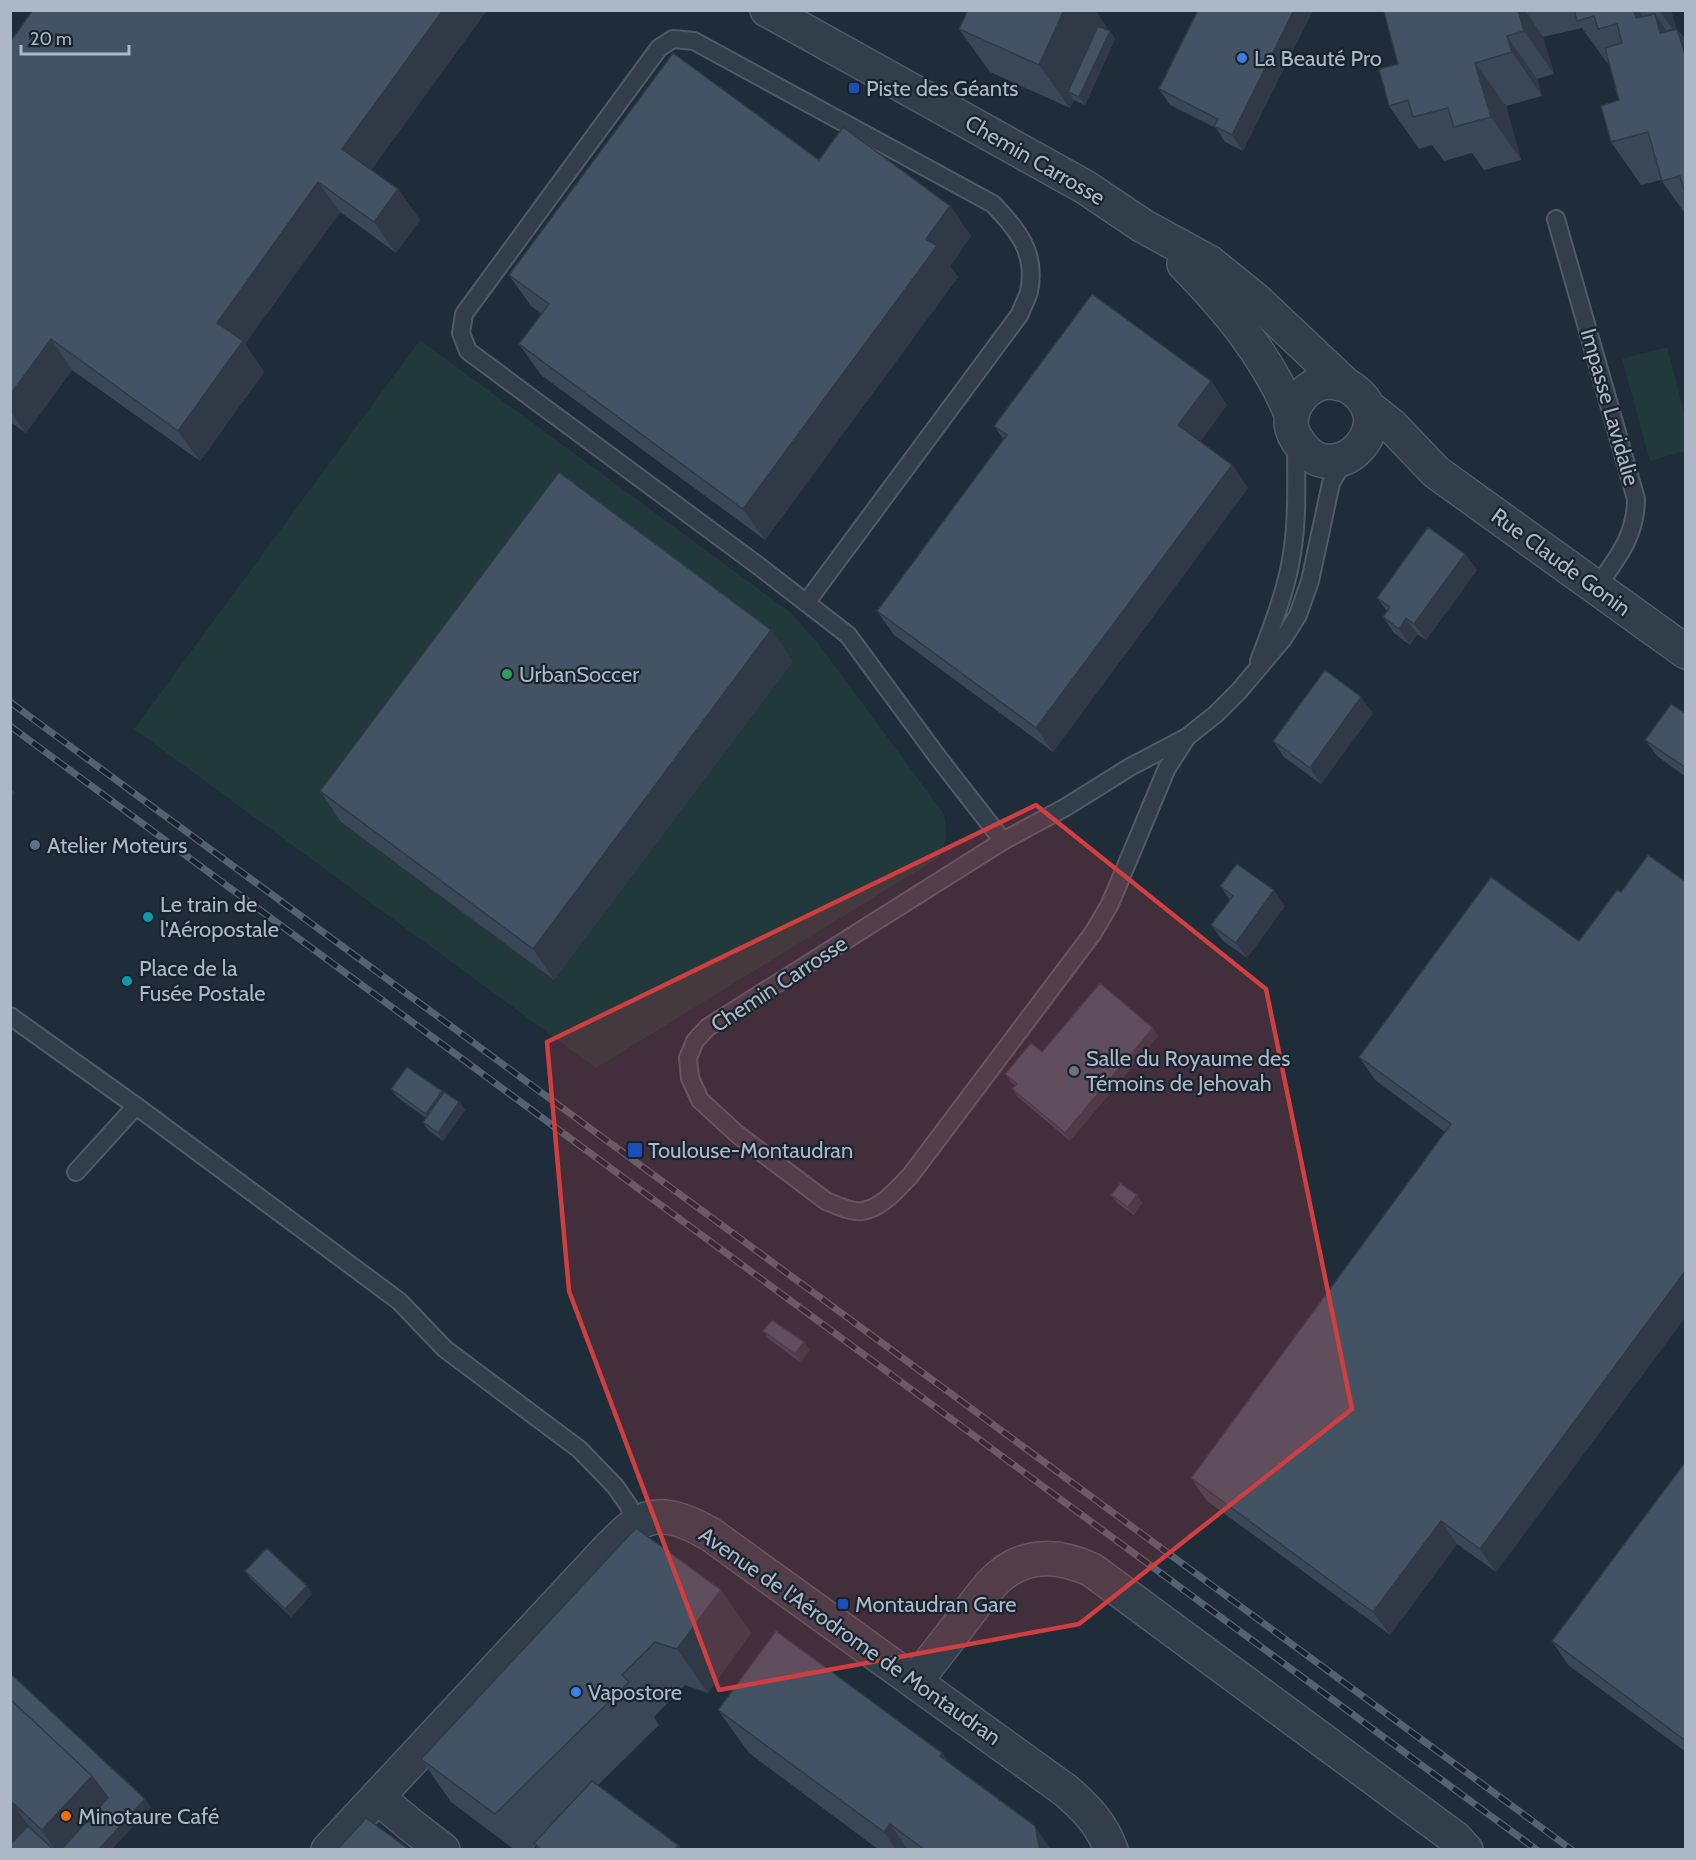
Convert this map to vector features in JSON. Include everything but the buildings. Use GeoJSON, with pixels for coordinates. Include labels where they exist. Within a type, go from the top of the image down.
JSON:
{"type":"FeatureCollection","features":[{"type":"Feature","properties":{"kind":"street","name":"Chemin Carrosse"},"geometry":{"type":"LineString","coordinates":[[767,10],[1085,187],[1143,226],[1209,262],[1256,300],[1357,396],[1370,418],[1369,430],[1365,440],[1352,454],[1331,461],[1317,459],[1305,451],[1294,428],[1281,388],[1253,343],[1193,273],[1143,226]]}},
{"type":"Feature","properties":{"kind":"street"},"geometry":{"type":"LineString","coordinates":[[1294,428],[1297,402],[1305,392],[1318,385],[1332,382],[1357,396]]}},
{"type":"Feature","properties":{"kind":"street","name":"Rue Claude Gonin"},"geometry":{"type":"LineString","coordinates":[[1357,396],[1390,425],[1436,472],[1686,652]]}},
{"type":"Feature","properties":{"kind":"street","name":"Rue Claude Gonin"},"geometry":{"type":"LineString","coordinates":[[1352,454],[1383,453],[1408,460],[1436,472]]}},
{"type":"Feature","properties":{"kind":"street","name":"Avenue de l'Aérodrome de Montaudran"},"geometry":{"type":"LineString","coordinates":[[328,1850],[610,1547],[634,1525],[651,1517],[671,1517],[690,1523],[717,1540],[1065,1790],[1098,1822],[1111,1850]]}},
{"type":"Feature","properties":{"kind":"street"},"geometry":{"type":"LineString","coordinates":[[915,1682],[984,1593],[1002,1574],[1019,1564],[1038,1559],[1055,1558],[1074,1561],[1092,1570],[1111,1584],[1455,1838],[1466,1850]]}},
{"type":"Feature","properties":{"kind":"street"},"geometry":{"type":"LineString","coordinates":[[378,1797],[443,1850]]}},
{"type":"Feature","properties":{"kind":"lane"},"geometry":{"type":"LineString","coordinates":[[806,603],[1020,314],[1029,292],[1030,268],[1026,246],[1014,225],[993,204],[694,41],[674,39],[659,48],[464,314],[461,333],[468,351],[848,635],[1003,841]]}},
{"type":"Feature","properties":{"kind":"lane","name":"Impasse Lavidalie"},"geometry":{"type":"LineString","coordinates":[[1556,219],[1636,499],[1636,515],[1631,532],[1621,552],[1597,587]]}},
{"type":"Feature","properties":{"kind":"lane","name":"Chemin Carrosse"},"geometry":{"type":"LineString","coordinates":[[1256,670],[1279,608],[1293,549],[1296,520],[1294,428]]}},
{"type":"Feature","properties":{"kind":"lane","name":"Chemin Carrosse"},"geometry":{"type":"LineString","coordinates":[[1187,737],[1167,768],[1110,904],[1093,933],[910,1176],[885,1202],[862,1211],[842,1208],[826,1201],[737,1134],[700,1100],[690,1078],[688,1058],[695,1041],[708,1027],[1003,841],[1187,737],[1216,714],[1239,691],[1283,639],[1298,615],[1310,581],[1331,483],[1352,454]]}},
{"type":"Feature","properties":{"kind":"lane"},"geometry":{"type":"LineString","coordinates":[[10,1016],[136,1106],[399,1301],[445,1349],[579,1449],[615,1486],[629,1506],[634,1525]]}},
{"type":"Feature","properties":{"kind":"lane"},"geometry":{"type":"LineString","coordinates":[[76,1172],[136,1106]]}},
{"type":"Feature","properties":{"kind":"highlighted area"},"geometry":{"type":"Polygon","coordinates":[[[1036,805],[1266,989],[1352,1409],[1079,1624],[719,1690],[569,1291],[547,1042],[1036,805]]]}},
{"type":"Feature","properties":{"kind":"green space","name":"UrbanSoccer"},"geometry":{"type":"Polygon","coordinates":[[[420,340],[790,612],[818,643],[944,814],[946,837],[938,858],[596,1068],[134,729],[420,340]]]}},
{"type":"Feature","properties":{"kind":"green space"},"geometry":{"type":"Polygon","coordinates":[[[1667,347],[1685,416],[1685,451],[1650,461],[1622,359],[1667,347]]]}},
{"type":"Feature","properties":{"kind":"railway"},"geometry":{"type":"LineString","coordinates":[[10,702],[1572,1850]]}},
{"type":"Feature","properties":{"kind":"railway"},"geometry":{"type":"LineString","coordinates":[[10,726],[1537,1850]]}},
{"type":"Feature","properties":{"kind":"place","name":"La Beauté Pro"},"geometry":{"type":"Point","coordinates":[1242,58]}},
{"type":"Feature","properties":{"kind":"place","name":"Piste des Géants"},"geometry":{"type":"Point","coordinates":[854,88]}},
{"type":"Feature","properties":{"kind":"place","name":"UrbanSoccer"},"geometry":{"type":"Point","coordinates":[507,674]}},
{"type":"Feature","properties":{"kind":"place","name":"Atelier Moteurs"},"geometry":{"type":"Point","coordinates":[35,845]}},
{"type":"Feature","properties":{"kind":"place","name":"Le train de l'Aéropostale"},"geometry":{"type":"Point","coordinates":[148,917]}},
{"type":"Feature","properties":{"kind":"place","name":"Place de la Fusée Postale"},"geometry":{"type":"Point","coordinates":[127,981]}},
{"type":"Feature","properties":{"kind":"place","name":"Salle du Royaume des Témoins de Jehovah"},"geometry":{"type":"Point","coordinates":[1074,1071]}},
{"type":"Feature","properties":{"kind":"place","name":"Toulouse-Montaudran"},"geometry":{"type":"Point","coordinates":[635,1150]}},
{"type":"Feature","properties":{"kind":"place","name":"Montaudran Gare"},"geometry":{"type":"Point","coordinates":[843,1604]}},
{"type":"Feature","properties":{"kind":"place","name":"Vapostore"},"geometry":{"type":"Point","coordinates":[576,1692]}},
{"type":"Feature","properties":{"kind":"place","name":"Minotaure Café"},"geometry":{"type":"Point","coordinates":[66,1816]}}]}
